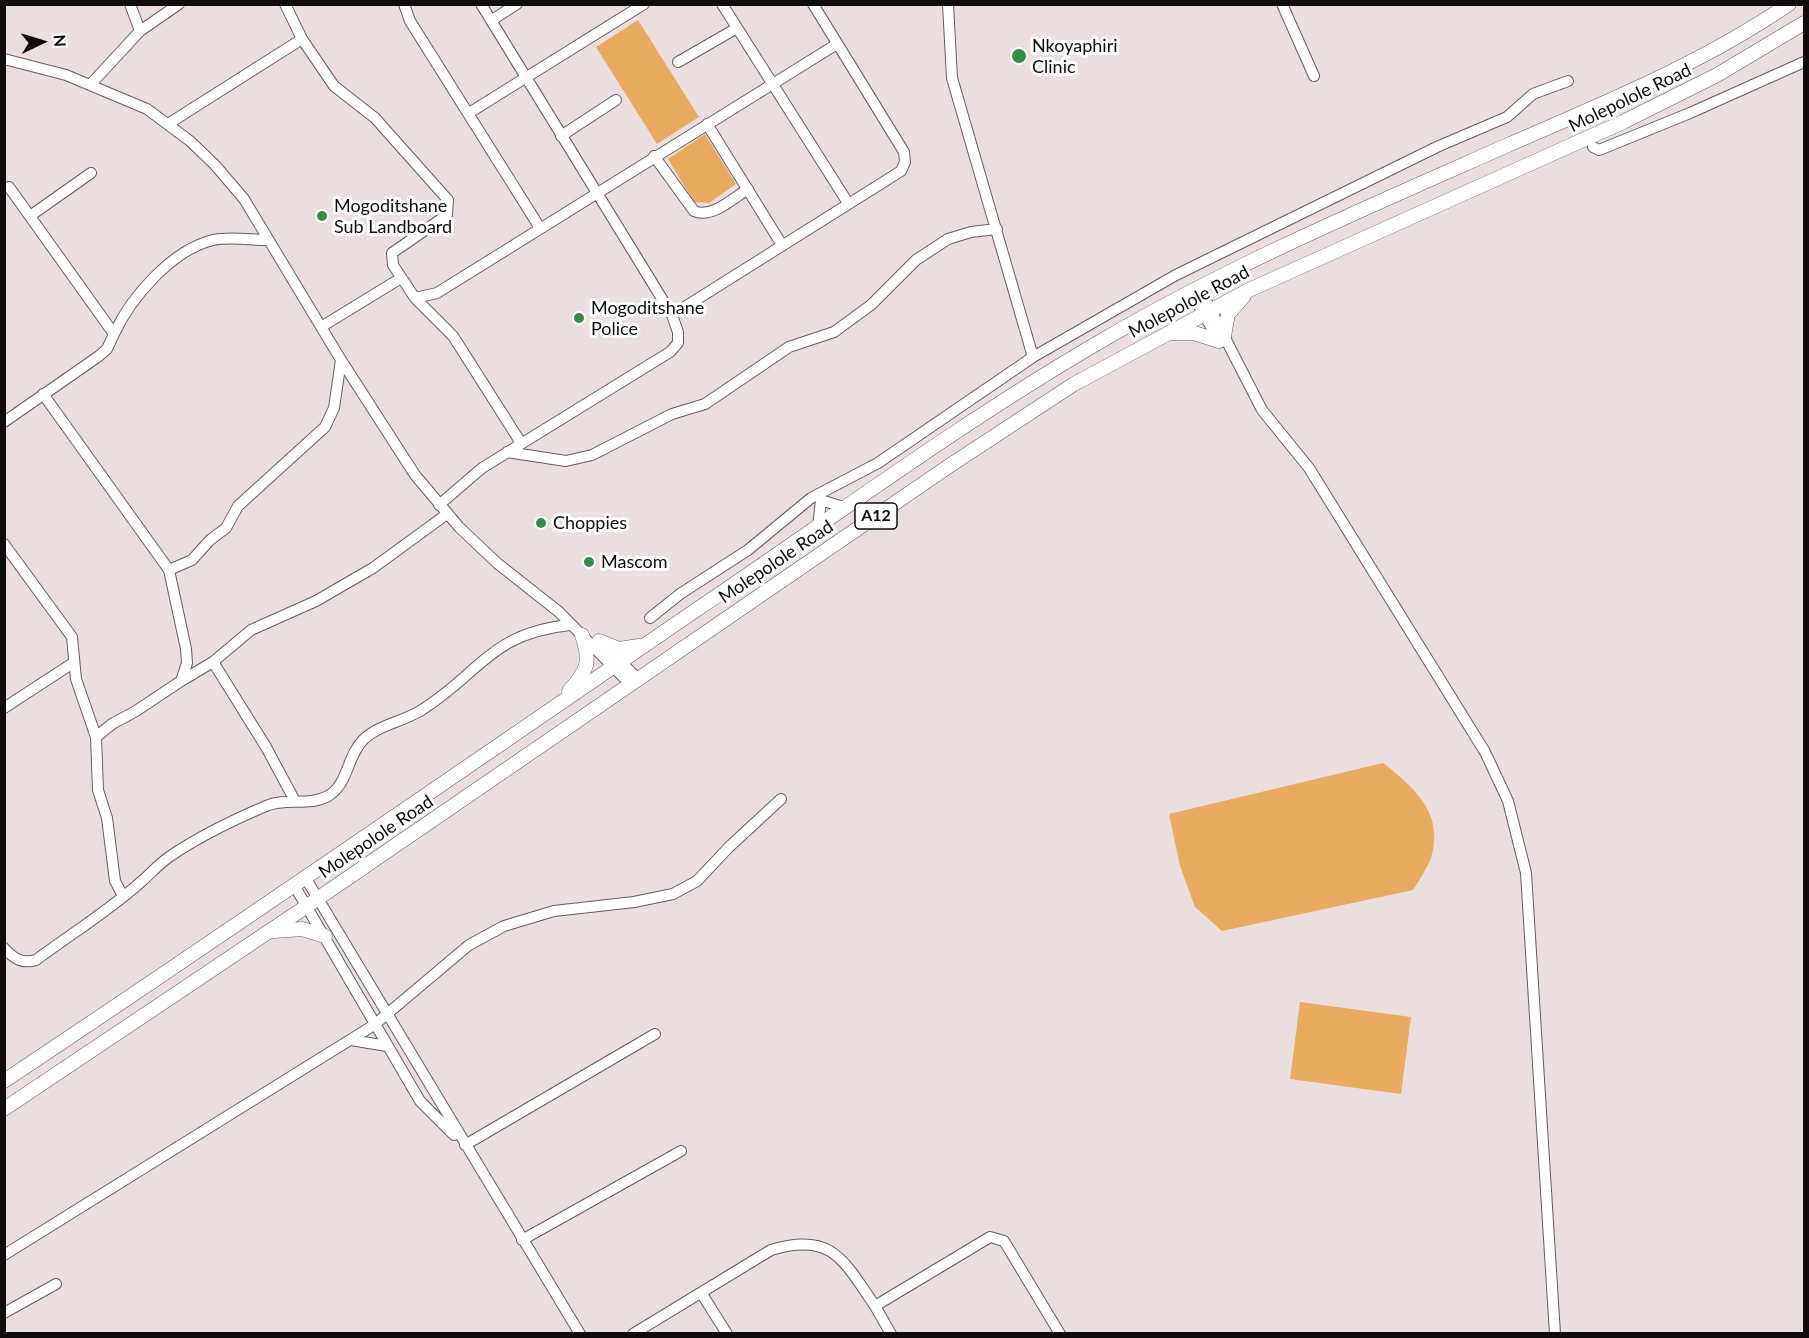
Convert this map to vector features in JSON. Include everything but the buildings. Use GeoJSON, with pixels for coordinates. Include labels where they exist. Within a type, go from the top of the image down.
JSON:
{"type":"FeatureCollection","features":[{"type":"Feature","properties":{"kind":"main road","name":"Molepolole Road"},"geometry":{"type":"LineString","coordinates":[[4,1081],[238,925],[557,703],[618,664],[1004,399],[1195,289],[1335,222],[1624,95],[1709,54],[1789,4]]}},
{"type":"Feature","properties":{"kind":"main road","name":"Molepolole Road"},"geometry":{"type":"LineString","coordinates":[[4,1109],[313,903],[1035,410],[1206,311],[1623,122],[1717,75],[1804,23]]}},
{"type":"Feature","properties":{"kind":"main road"},"geometry":{"type":"LineString","coordinates":[[1165,333],[1194,333],[1222,339],[1228,314],[1249,290]]}},
{"type":"Feature","properties":{"kind":"main road"},"geometry":{"type":"LineString","coordinates":[[557,703],[582,675],[588,663],[582,635]]}},
{"type":"Feature","properties":{"kind":"main road"},"geometry":{"type":"LineString","coordinates":[[599,640],[613,648],[625,649],[647,644]]}},
{"type":"Feature","properties":{"kind":"main road"},"geometry":{"type":"LineString","coordinates":[[269,932],[302,929],[325,936]]}},
{"type":"Feature","properties":{"kind":"street"},"geometry":{"type":"LineString","coordinates":[[129,4],[140,31]]}},
{"type":"Feature","properties":{"kind":"street"},"geometry":{"type":"LineString","coordinates":[[90,85],[140,31],[179,4]]}},
{"type":"Feature","properties":{"kind":"street"},"geometry":{"type":"LineString","coordinates":[[285,4],[302,39],[334,86],[375,118],[448,200],[447,215],[392,253],[393,264],[416,298],[453,336],[521,443]]}},
{"type":"Feature","properties":{"kind":"street"},"geometry":{"type":"LineString","coordinates":[[404,4],[410,21],[540,228]]}},
{"type":"Feature","properties":{"kind":"street"},"geometry":{"type":"LineString","coordinates":[[96,737],[112,724],[213,662],[251,630],[316,601],[374,568],[443,509],[482,468],[670,352],[678,343],[678,332],[672,315],[482,4]]}},
{"type":"Feature","properties":{"kind":"street"},"geometry":{"type":"LineString","coordinates":[[492,20],[517,4]]}},
{"type":"Feature","properties":{"kind":"street"},"geometry":{"type":"LineString","coordinates":[[469,113],[644,4]]}},
{"type":"Feature","properties":{"kind":"street"},"geometry":{"type":"LineString","coordinates":[[722,4],[848,203]]}},
{"type":"Feature","properties":{"kind":"street"},"geometry":{"type":"LineString","coordinates":[[672,315],[901,171],[906,162],[904,152],[813,4]]}},
{"type":"Feature","properties":{"kind":"street"},"geometry":{"type":"LineString","coordinates":[[948,4],[952,78],[1033,357]]}},
{"type":"Feature","properties":{"kind":"street"},"geometry":{"type":"LineString","coordinates":[[1282,4],[1314,76]]}},
{"type":"Feature","properties":{"kind":"street"},"geometry":{"type":"LineString","coordinates":[[678,63],[737,28]]}},
{"type":"Feature","properties":{"kind":"street"},"geometry":{"type":"LineString","coordinates":[[168,124],[302,39]]}},
{"type":"Feature","properties":{"kind":"street"},"geometry":{"type":"LineString","coordinates":[[416,298],[437,292],[837,44]]}},
{"type":"Feature","properties":{"kind":"street"},"geometry":{"type":"LineString","coordinates":[[4,59],[66,75],[147,109],[168,124],[214,165],[244,199],[404,459],[443,509],[497,563],[559,612],[570,625],[618,664]]}},
{"type":"Feature","properties":{"kind":"street"},"geometry":{"type":"LineString","coordinates":[[1593,147],[1599,150],[1690,113],[1804,62]]}},
{"type":"Feature","properties":{"kind":"street"},"geometry":{"type":"LineString","coordinates":[[650,618],[680,594],[748,550],[820,497],[878,463],[1033,357],[1176,275],[1439,146],[1507,117],[1533,94],[1568,81]]}},
{"type":"Feature","properties":{"kind":"street"},"geometry":{"type":"LineString","coordinates":[[561,136],[616,100]]}},
{"type":"Feature","properties":{"kind":"street"},"geometry":{"type":"LineString","coordinates":[[707,124],[782,245]]}},
{"type":"Feature","properties":{"kind":"street"},"geometry":{"type":"LineString","coordinates":[[654,156],[694,211],[699,213],[711,212],[748,189]]}},
{"type":"Feature","properties":{"kind":"street"},"geometry":{"type":"LineString","coordinates":[[30,216],[91,173]]}},
{"type":"Feature","properties":{"kind":"street"},"geometry":{"type":"LineString","coordinates":[[9,187],[114,334]]}},
{"type":"Feature","properties":{"kind":"street"},"geometry":{"type":"LineString","coordinates":[[507,452],[566,461],[592,455],[672,414],[705,404],[789,348],[834,332],[871,305],[916,260],[948,239],[971,232],[997,229]]}},
{"type":"Feature","properties":{"kind":"street"},"geometry":{"type":"LineString","coordinates":[[4,422],[107,349],[122,317],[149,282],[183,255],[212,240],[268,240]]}},
{"type":"Feature","properties":{"kind":"street"},"geometry":{"type":"LineString","coordinates":[[321,327],[401,278]]}},
{"type":"Feature","properties":{"kind":"street"},"geometry":{"type":"LineString","coordinates":[[1195,289],[1262,410],[1310,468],[1346,524],[1485,752],[1508,801],[1526,873],[1555,1334]]}},
{"type":"Feature","properties":{"kind":"street"},"geometry":{"type":"LineString","coordinates":[[169,570],[192,560],[210,540],[226,528],[238,506],[325,427],[334,408],[341,360]]}},
{"type":"Feature","properties":{"kind":"street"},"geometry":{"type":"LineString","coordinates":[[43,394],[169,570],[186,649],[187,663],[181,681]]}},
{"type":"Feature","properties":{"kind":"street"},"geometry":{"type":"LineString","coordinates":[[820,497],[846,508]]}},
{"type":"Feature","properties":{"kind":"street"},"geometry":{"type":"LineString","coordinates":[[818,527],[820,497]]}},
{"type":"Feature","properties":{"kind":"street"},"geometry":{"type":"LineString","coordinates":[[6,551],[72,638],[76,679],[96,737],[98,790],[107,818],[115,881],[123,896]]}},
{"type":"Feature","properties":{"kind":"street"},"geometry":{"type":"LineString","coordinates":[[559,612],[570,617],[599,640],[634,682]]}},
{"type":"Feature","properties":{"kind":"street"},"geometry":{"type":"LineString","coordinates":[[4,948],[18,960],[27,963],[36,960],[123,896],[170,856],[202,838],[267,805],[295,801],[313,802],[329,796],[339,786],[352,756],[365,738],[430,705],[499,648],[535,630],[570,625]]}},
{"type":"Feature","properties":{"kind":"street"},"geometry":{"type":"LineString","coordinates":[[213,662],[271,755],[295,801]]}},
{"type":"Feature","properties":{"kind":"street"},"geometry":{"type":"LineString","coordinates":[[4,708],[74,663]]}},
{"type":"Feature","properties":{"kind":"street"},"geometry":{"type":"LineString","coordinates":[[4,1255],[374,1026],[469,945],[504,926],[554,911],[634,902],[673,894],[697,881],[781,799]]}},
{"type":"Feature","properties":{"kind":"street"},"geometry":{"type":"LineString","coordinates":[[300,881],[313,903],[343,941],[580,1334]]}},
{"type":"Feature","properties":{"kind":"street"},"geometry":{"type":"LineString","coordinates":[[313,903],[332,949],[374,1026],[420,1101],[465,1145]]}},
{"type":"Feature","properties":{"kind":"street"},"geometry":{"type":"LineString","coordinates":[[332,949],[343,941]]}},
{"type":"Feature","properties":{"kind":"street"},"geometry":{"type":"LineString","coordinates":[[465,1145],[655,1034]]}},
{"type":"Feature","properties":{"kind":"street"},"geometry":{"type":"LineString","coordinates":[[351,1040],[387,1046]]}},
{"type":"Feature","properties":{"kind":"street"},"geometry":{"type":"LineString","coordinates":[[522,1240],[681,1151]]}},
{"type":"Feature","properties":{"kind":"street"},"geometry":{"type":"LineString","coordinates":[[875,1306],[990,1237],[1004,1241],[1060,1334]]}},
{"type":"Feature","properties":{"kind":"street"},"geometry":{"type":"LineString","coordinates":[[633,1334],[771,1250],[793,1243],[824,1246],[845,1262],[891,1334]]}},
{"type":"Feature","properties":{"kind":"street"},"geometry":{"type":"LineString","coordinates":[[4,1313],[56,1284]]}},
{"type":"Feature","properties":{"kind":"street"},"geometry":{"type":"LineString","coordinates":[[702,1294],[727,1334]]}},
{"type":"Feature","properties":{"kind":"shaded area"},"geometry":{"type":"Polygon","coordinates":[[[638,20],[699,117],[657,144],[596,47],[638,20]]]}},
{"type":"Feature","properties":{"kind":"shaded area"},"geometry":{"type":"Polygon","coordinates":[[[705,134],[736,184],[709,203],[694,202],[668,159],[705,134]]]}},
{"type":"Feature","properties":{"kind":"shaded area"},"geometry":{"type":"Polygon","coordinates":[[[1383,763],[1416,792],[1430,815],[1434,828],[1431,858],[1413,890],[1222,931],[1195,907],[1180,866],[1169,814],[1383,763]]]}},
{"type":"Feature","properties":{"kind":"shaded area"},"geometry":{"type":"Polygon","coordinates":[[[1300,1002],[1411,1017],[1401,1094],[1290,1079],[1300,1002]]]}},
{"type":"Feature","properties":{"kind":"place","name":"Nkoyaphiri Clinic"},"geometry":{"type":"Point","coordinates":[1019,56]}},
{"type":"Feature","properties":{"kind":"place","name":"Mogoditshane Sub Landboard"},"geometry":{"type":"Point","coordinates":[322,216]}},
{"type":"Feature","properties":{"kind":"place","name":"Mogoditshane Police"},"geometry":{"type":"Point","coordinates":[579,318]}},
{"type":"Feature","properties":{"kind":"place","name":"Choppies"},"geometry":{"type":"Point","coordinates":[541,523]}},
{"type":"Feature","properties":{"kind":"place","name":"Mascom"},"geometry":{"type":"Point","coordinates":[589,562]}}]}
